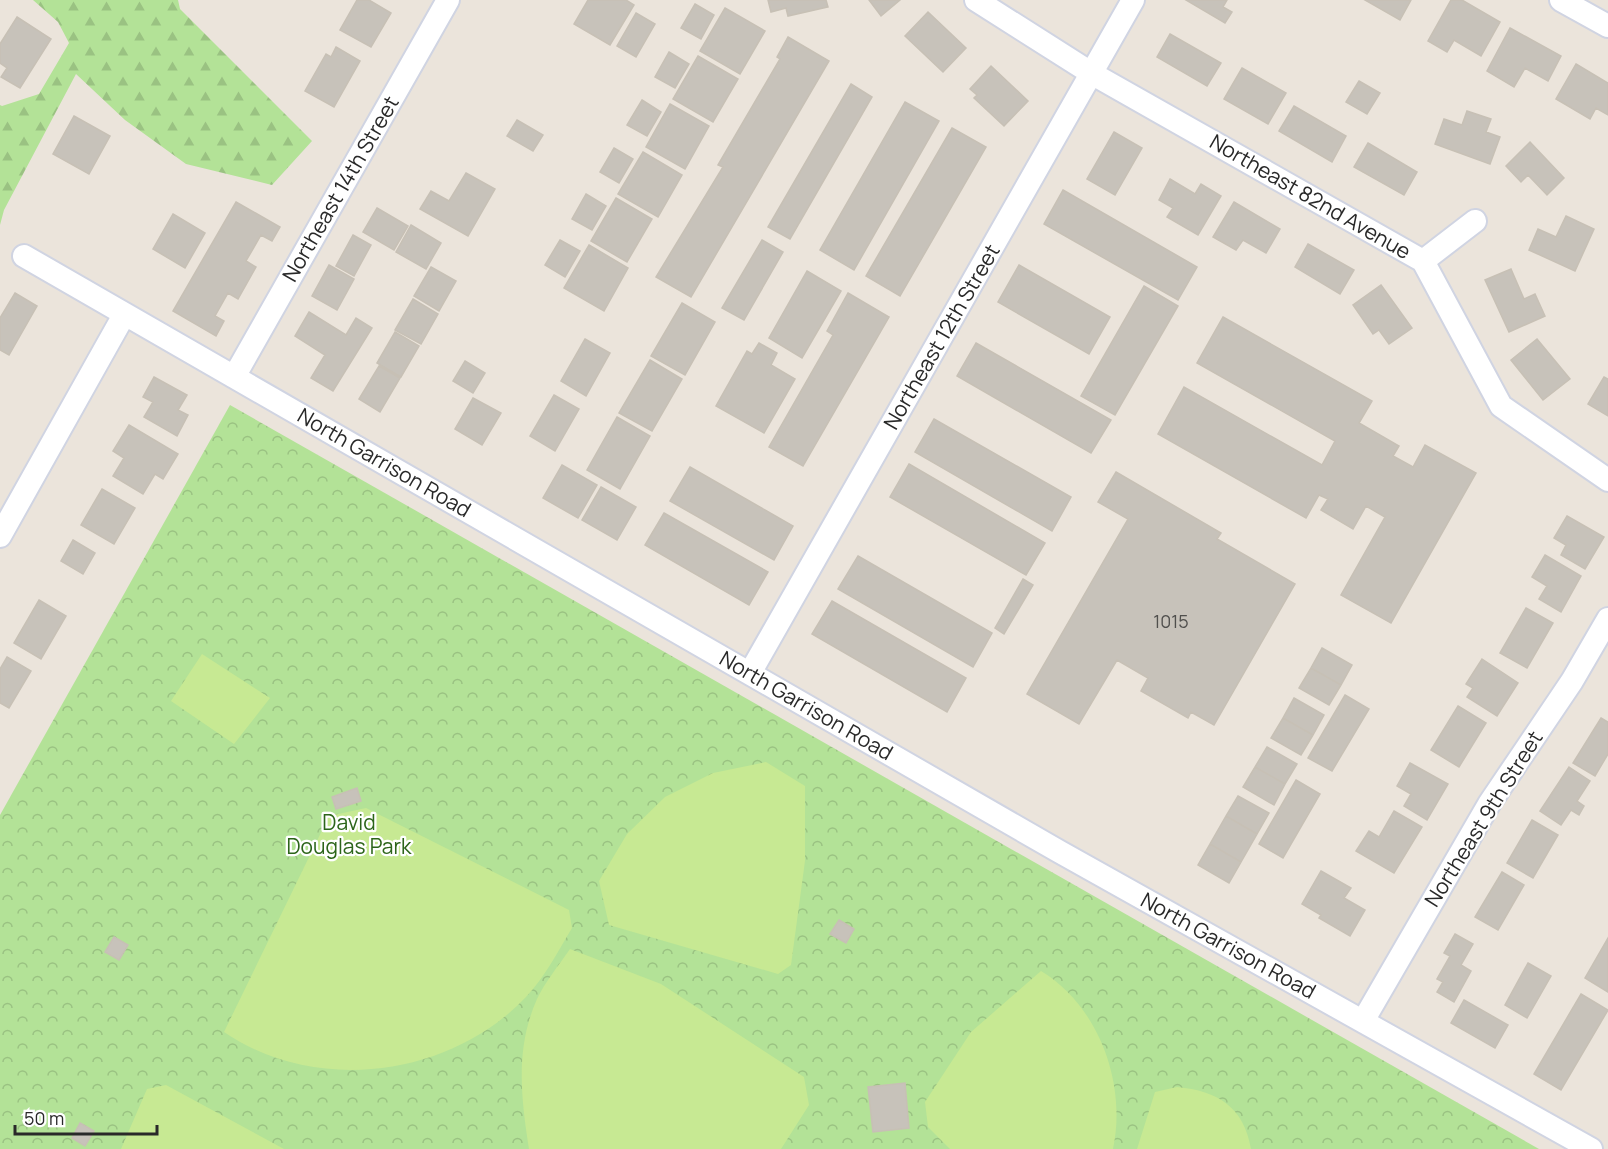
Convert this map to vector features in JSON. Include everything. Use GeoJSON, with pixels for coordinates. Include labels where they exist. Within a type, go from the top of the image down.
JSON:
{"type":"FeatureCollection","features":[{"type":"Feature","properties":{"kind":"street","name":"Northeast 14th Street"},"geometry":{"type":"LineString","coordinates":[[234,377],[448,0]]}},
{"type":"Feature","properties":{"kind":"street","name":"Northeast 82nd Avenue"},"geometry":{"type":"LineString","coordinates":[[976,0],[1091,73],[1423,261],[1502,406],[1608,480]]}},
{"type":"Feature","properties":{"kind":"street","name":"Northeast 12th Street"},"geometry":{"type":"LineString","coordinates":[[750,674],[1133,0]]}},
{"type":"Feature","properties":{"kind":"street"},"geometry":{"type":"LineString","coordinates":[[1561,0],[1608,26]]}},
{"type":"Feature","properties":{"kind":"street"},"geometry":{"type":"LineString","coordinates":[[1423,261],[1475,221]]}},
{"type":"Feature","properties":{"kind":"street","name":"North Garrison Road"},"geometry":{"type":"LineString","coordinates":[[24,256],[750,674],[1591,1149]]}},
{"type":"Feature","properties":{"kind":"street"},"geometry":{"type":"LineString","coordinates":[[0,536],[124,315]]}},
{"type":"Feature","properties":{"kind":"street","name":"Northeast 9th Street"},"geometry":{"type":"LineString","coordinates":[[1363,1021],[1489,804],[1572,681],[1608,619]]}},
{"type":"Feature","properties":{"kind":"green space"},"geometry":{"type":"Polygon","coordinates":[[[33,0],[178,0],[180,9],[312,141],[272,185],[186,164],[125,120],[76,74],[4,210],[0,225],[0,105],[39,94],[69,43],[58,22],[33,0]]]}},
{"type":"Feature","properties":{"kind":"green space","name":"David Douglas Park"},"geometry":{"type":"Polygon","coordinates":[[[230,405],[1539,1149],[0,1149],[0,815],[230,405]]]}},
{"type":"Feature","properties":{"kind":"green space"},"geometry":{"type":"Polygon","coordinates":[[[202,654],[270,698],[234,744],[171,701],[202,654]]]}},
{"type":"Feature","properties":{"kind":"green space"},"geometry":{"type":"Polygon","coordinates":[[[766,762],[805,786],[805,861],[791,965],[778,974],[609,925],[599,881],[627,834],[665,797],[713,773],[766,762]]]}},
{"type":"Feature","properties":{"kind":"green space"},"geometry":{"type":"Polygon","coordinates":[[[366,808],[569,910],[572,928],[545,972],[526,997],[495,1024],[460,1045],[421,1060],[381,1068],[340,1070],[299,1064],[260,1052],[224,1032],[329,816],[366,808]]]}},
{"type":"Feature","properties":{"kind":"green space"},"geometry":{"type":"Polygon","coordinates":[[[570,949],[661,984],[804,1077],[809,1105],[781,1149],[529,1149],[522,1092],[525,1036],[540,993],[570,949]]]}},
{"type":"Feature","properties":{"kind":"green space"},"geometry":{"type":"Polygon","coordinates":[[[1041,971],[1079,1004],[1104,1049],[1112,1073],[1116,1099],[1113,1149],[950,1149],[928,1127],[925,1102],[971,1032],[1041,971]]]}},
{"type":"Feature","properties":{"kind":"green space"},"geometry":{"type":"Polygon","coordinates":[[[166,1085],[284,1149],[121,1149],[147,1089],[166,1085]]]}},
{"type":"Feature","properties":{"kind":"green space"},"geometry":{"type":"Polygon","coordinates":[[[1177,1087],[1205,1092],[1227,1104],[1242,1122],[1251,1149],[1137,1149],[1155,1092],[1177,1087]]]}},
{"type":"Feature","properties":{"kind":"building"},"geometry":{"type":"Polygon","coordinates":[[[357,0],[369,0],[391,13],[371,47],[340,30],[357,0]]]}},
{"type":"Feature","properties":{"kind":"building"},"geometry":{"type":"Polygon","coordinates":[[[588,0],[626,0],[634,5],[610,45],[574,24],[588,0]]]}},
{"type":"Feature","properties":{"kind":"building"},"geometry":{"type":"Polygon","coordinates":[[[768,0],[826,0],[828,7],[788,16],[786,8],[771,12],[768,0]]]}},
{"type":"Feature","properties":{"kind":"building"},"geometry":{"type":"Polygon","coordinates":[[[869,0],[900,0],[881,16],[869,0]]]}},
{"type":"Feature","properties":{"kind":"building"},"geometry":{"type":"Polygon","coordinates":[[[1186,0],[1227,0],[1223,7],[1232,12],[1225,23],[1186,0]]]}},
{"type":"Feature","properties":{"kind":"building"},"geometry":{"type":"Polygon","coordinates":[[[1365,0],[1411,0],[1400,20],[1365,0]]]}},
{"type":"Feature","properties":{"kind":"building"},"geometry":{"type":"Polygon","coordinates":[[[1451,0],[1462,0],[1500,22],[1481,56],[1454,40],[1447,52],[1428,41],[1451,0]]]}},
{"type":"Feature","properties":{"kind":"building"},"geometry":{"type":"Polygon","coordinates":[[[695,4],[714,15],[701,39],[681,28],[695,4]]]}},
{"type":"Feature","properties":{"kind":"building"},"geometry":{"type":"Polygon","coordinates":[[[725,8],[765,31],[740,74],[700,51],[725,8]]]}},
{"type":"Feature","properties":{"kind":"building"},"geometry":{"type":"Polygon","coordinates":[[[928,12],[966,48],[943,72],[905,36],[928,12]]]}},
{"type":"Feature","properties":{"kind":"building"},"geometry":{"type":"Polygon","coordinates":[[[636,13],[655,24],[636,57],[617,46],[636,13]]]}},
{"type":"Feature","properties":{"kind":"building"},"geometry":{"type":"Polygon","coordinates":[[[17,17],[51,39],[20,88],[1,77],[7,68],[0,63],[0,44],[17,17]]]}},
{"type":"Feature","properties":{"kind":"building"},"geometry":{"type":"Polygon","coordinates":[[[1510,28],[1561,56],[1548,81],[1525,68],[1514,87],[1487,71],[1510,28]]]}},
{"type":"Feature","properties":{"kind":"building"},"geometry":{"type":"Polygon","coordinates":[[[1170,34],[1221,63],[1207,86],[1157,57],[1170,34]]]}},
{"type":"Feature","properties":{"kind":"building"},"geometry":{"type":"Polygon","coordinates":[[[788,37],[829,61],[691,297],[656,277],[723,167],[718,165],[780,59],[777,57],[788,37]]]}},
{"type":"Feature","properties":{"kind":"building"},"geometry":{"type":"Polygon","coordinates":[[[336,47],[360,61],[334,107],[305,91],[326,54],[331,57],[336,47]]]}},
{"type":"Feature","properties":{"kind":"building"},"geometry":{"type":"Polygon","coordinates":[[[669,52],[689,64],[675,88],[655,77],[669,52]]]}},
{"type":"Feature","properties":{"kind":"building"},"geometry":{"type":"Polygon","coordinates":[[[698,56],[738,79],[713,122],[673,99],[698,56]]]}},
{"type":"Feature","properties":{"kind":"building"},"geometry":{"type":"Polygon","coordinates":[[[1576,64],[1608,83],[1608,115],[1596,108],[1590,119],[1556,99],[1576,64]]]}},
{"type":"Feature","properties":{"kind":"building"},"geometry":{"type":"Polygon","coordinates":[[[991,66],[1028,101],[1004,126],[974,98],[977,95],[970,89],[991,66]]]}},
{"type":"Feature","properties":{"kind":"building"},"geometry":{"type":"Polygon","coordinates":[[[1242,68],[1286,93],[1268,124],[1224,99],[1242,68]]]}},
{"type":"Feature","properties":{"kind":"building"},"geometry":{"type":"Polygon","coordinates":[[[1359,81],[1380,93],[1367,114],[1346,102],[1359,81]]]}},
{"type":"Feature","properties":{"kind":"building"},"geometry":{"type":"Polygon","coordinates":[[[851,84],[872,97],[790,239],[768,227],[851,84]]]}},
{"type":"Feature","properties":{"kind":"building"},"geometry":{"type":"Polygon","coordinates":[[[642,100],[661,112],[647,136],[627,125],[642,100]]]}},
{"type":"Feature","properties":{"kind":"building"},"geometry":{"type":"Polygon","coordinates":[[[905,102],[939,121],[854,270],[820,250],[905,102]]]}},
{"type":"Feature","properties":{"kind":"building"},"geometry":{"type":"Polygon","coordinates":[[[670,104],[709,126],[685,169],[646,147],[670,104]]]}},
{"type":"Feature","properties":{"kind":"building"},"geometry":{"type":"Polygon","coordinates":[[[1294,106],[1346,136],[1332,162],[1279,131],[1294,106]]]}},
{"type":"Feature","properties":{"kind":"building"},"geometry":{"type":"Polygon","coordinates":[[[1467,111],[1491,119],[1486,132],[1500,137],[1490,164],[1435,144],[1444,119],[1462,125],[1467,111]]]}},
{"type":"Feature","properties":{"kind":"building"},"geometry":{"type":"Polygon","coordinates":[[[74,116],[110,136],[89,174],[53,154],[74,116]]]}},
{"type":"Feature","properties":{"kind":"building"},"geometry":{"type":"Polygon","coordinates":[[[517,120],[543,135],[533,151],[507,136],[517,120]]]}},
{"type":"Feature","properties":{"kind":"building"},"geometry":{"type":"Polygon","coordinates":[[[952,128],[986,147],[900,296],[866,276],[952,128]]]}},
{"type":"Feature","properties":{"kind":"building"},"geometry":{"type":"Polygon","coordinates":[[[1114,132],[1142,148],[1115,195],[1087,179],[1114,132]]]}},
{"type":"Feature","properties":{"kind":"building"},"geometry":{"type":"Polygon","coordinates":[[[1530,142],[1564,178],[1547,195],[1528,175],[1521,182],[1506,166],[1530,142]]]}},
{"type":"Feature","properties":{"kind":"building"},"geometry":{"type":"Polygon","coordinates":[[[1368,143],[1417,172],[1404,195],[1354,167],[1368,143]]]}},
{"type":"Feature","properties":{"kind":"building"},"geometry":{"type":"Polygon","coordinates":[[[614,148],[633,159],[619,183],[600,172],[614,148]]]}},
{"type":"Feature","properties":{"kind":"building"},"geometry":{"type":"Polygon","coordinates":[[[643,152],[682,175],[658,217],[618,194],[643,152]]]}},
{"type":"Feature","properties":{"kind":"building"},"geometry":{"type":"Polygon","coordinates":[[[466,173],[495,189],[468,236],[420,209],[431,191],[449,201],[466,173]]]}},
{"type":"Feature","properties":{"kind":"building"},"geometry":{"type":"Polygon","coordinates":[[[1170,179],[1195,194],[1201,184],[1221,196],[1198,235],[1167,217],[1173,208],[1159,200],[1170,179]]]}},
{"type":"Feature","properties":{"kind":"building"},"geometry":{"type":"Polygon","coordinates":[[[1063,190],[1197,267],[1178,300],[1044,224],[1063,190]]]}},
{"type":"Feature","properties":{"kind":"building"},"geometry":{"type":"Polygon","coordinates":[[[586,194],[606,206],[592,230],[572,219],[586,194]]]}},
{"type":"Feature","properties":{"kind":"building"},"geometry":{"type":"Polygon","coordinates":[[[616,198],[652,219],[627,262],[591,241],[616,198]]]}},
{"type":"Feature","properties":{"kind":"building"},"geometry":{"type":"Polygon","coordinates":[[[236,202],[280,227],[272,241],[261,235],[246,261],[256,267],[238,299],[228,293],[215,316],[224,321],[216,336],[173,311],[236,202]]]}},
{"type":"Feature","properties":{"kind":"building"},"geometry":{"type":"Polygon","coordinates":[[[1234,202],[1280,229],[1266,253],[1243,240],[1236,250],[1213,237],[1234,202]]]}},
{"type":"Feature","properties":{"kind":"building"},"geometry":{"type":"Polygon","coordinates":[[[377,208],[408,226],[394,250],[363,232],[377,208]]]}},
{"type":"Feature","properties":{"kind":"building"},"geometry":{"type":"Polygon","coordinates":[[[173,214],[205,233],[185,268],[153,249],[173,214]]]}},
{"type":"Feature","properties":{"kind":"building"},"geometry":{"type":"Polygon","coordinates":[[[1566,216],[1594,229],[1575,271],[1529,250],[1538,229],[1556,237],[1566,216]]]}},
{"type":"Feature","properties":{"kind":"building"},"geometry":{"type":"Polygon","coordinates":[[[411,225],[441,243],[426,269],[396,252],[411,225]]]}},
{"type":"Feature","properties":{"kind":"building"},"geometry":{"type":"Polygon","coordinates":[[[353,235],[371,245],[354,276],[336,266],[353,235]]]}},
{"type":"Feature","properties":{"kind":"building"},"geometry":{"type":"Polygon","coordinates":[[[560,240],[580,251],[565,277],[545,265],[560,240]]]}},
{"type":"Feature","properties":{"kind":"building"},"geometry":{"type":"Polygon","coordinates":[[[762,240],[783,252],[744,320],[722,308],[762,240]]]}},
{"type":"Feature","properties":{"kind":"building"},"geometry":{"type":"Polygon","coordinates":[[[1308,244],[1354,270],[1340,294],[1295,267],[1308,244]]]}},
{"type":"Feature","properties":{"kind":"building"},"geometry":{"type":"Polygon","coordinates":[[[589,245],[628,268],[604,311],[564,288],[589,245]]]}},
{"type":"Feature","properties":{"kind":"building"},"geometry":{"type":"Polygon","coordinates":[[[329,265],[354,279],[337,310],[312,296],[329,265]]]}},
{"type":"Feature","properties":{"kind":"building"},"geometry":{"type":"Polygon","coordinates":[[[1019,265],[1110,317],[1089,354],[998,302],[1019,265]]]}},
{"type":"Feature","properties":{"kind":"building"},"geometry":{"type":"Polygon","coordinates":[[[431,267],[456,281],[439,311],[414,296],[431,267]]]}},
{"type":"Feature","properties":{"kind":"building"},"geometry":{"type":"Polygon","coordinates":[[[1511,269],[1524,299],[1535,294],[1545,316],[1509,332],[1485,280],[1511,269]]]}},
{"type":"Feature","properties":{"kind":"building"},"geometry":{"type":"Polygon","coordinates":[[[807,271],[841,291],[802,358],[769,338],[807,271]]]}},
{"type":"Feature","properties":{"kind":"building"},"geometry":{"type":"Polygon","coordinates":[[[1381,285],[1412,328],[1389,344],[1379,330],[1373,334],[1353,305],[1381,285]]]}},
{"type":"Feature","properties":{"kind":"building"},"geometry":{"type":"Polygon","coordinates":[[[1144,286],[1178,306],[1115,415],[1081,396],[1144,286]]]}},
{"type":"Feature","properties":{"kind":"building"},"geometry":{"type":"Polygon","coordinates":[[[15,293],[37,306],[9,355],[0,350],[0,318],[15,293]]]}},
{"type":"Feature","properties":{"kind":"building"},"geometry":{"type":"Polygon","coordinates":[[[848,293],[889,317],[803,466],[769,447],[833,335],[827,331],[848,293]]]}},
{"type":"Feature","properties":{"kind":"building"},"geometry":{"type":"Polygon","coordinates":[[[413,299],[438,314],[421,344],[395,330],[413,299]]]}},
{"type":"Feature","properties":{"kind":"building"},"geometry":{"type":"Polygon","coordinates":[[[682,303],[715,322],[685,375],[651,356],[682,303]]]}},
{"type":"Feature","properties":{"kind":"building"},"geometry":{"type":"Polygon","coordinates":[[[309,312],[346,335],[356,318],[372,328],[333,391],[311,378],[325,355],[295,336],[309,312]]]}},
{"type":"Feature","properties":{"kind":"building"},"geometry":{"type":"Polygon","coordinates":[[[1223,317],[1372,401],[1359,423],[1399,446],[1393,456],[1413,467],[1425,445],[1476,473],[1391,623],[1341,595],[1385,517],[1366,506],[1353,529],[1321,510],[1328,499],[1319,495],[1306,518],[1158,434],[1184,387],[1322,465],[1335,441],[1197,363],[1223,317]]]}},
{"type":"Feature","properties":{"kind":"building"},"geometry":{"type":"Polygon","coordinates":[[[395,332],[419,346],[401,377],[377,363],[395,332]]]}},
{"type":"Feature","properties":{"kind":"building"},"geometry":{"type":"Polygon","coordinates":[[[585,339],[610,353],[586,396],[561,381],[585,339]]]}},
{"type":"Feature","properties":{"kind":"building"},"geometry":{"type":"Polygon","coordinates":[[[1537,339],[1570,379],[1543,400],[1511,360],[1537,339]]]}},
{"type":"Feature","properties":{"kind":"building"},"geometry":{"type":"Polygon","coordinates":[[[759,343],[777,353],[771,365],[795,379],[764,433],[716,406],[747,351],[752,354],[759,343]]]}},
{"type":"Feature","properties":{"kind":"building"},"geometry":{"type":"Polygon","coordinates":[[[976,343],[1111,420],[1091,453],[957,376],[976,343]]]}},
{"type":"Feature","properties":{"kind":"building"},"geometry":{"type":"Polygon","coordinates":[[[650,360],[682,379],[652,431],[619,413],[650,360]]]}},
{"type":"Feature","properties":{"kind":"building"},"geometry":{"type":"Polygon","coordinates":[[[465,361],[485,373],[473,393],[453,381],[465,361]]]}},
{"type":"Feature","properties":{"kind":"building"},"geometry":{"type":"Polygon","coordinates":[[[379,366],[400,378],[380,412],[359,399],[379,366]]]}},
{"type":"Feature","properties":{"kind":"building"},"geometry":{"type":"Polygon","coordinates":[[[154,377],[187,395],[178,410],[188,415],[177,436],[144,417],[153,402],[143,397],[154,377]]]}},
{"type":"Feature","properties":{"kind":"building"},"geometry":{"type":"Polygon","coordinates":[[[1604,377],[1608,379],[1608,416],[1588,404],[1604,377]]]}},
{"type":"Feature","properties":{"kind":"building"},"geometry":{"type":"Polygon","coordinates":[[[554,395],[579,409],[555,451],[530,436],[554,395]]]}},
{"type":"Feature","properties":{"kind":"building"},"geometry":{"type":"Polygon","coordinates":[[[473,398],[501,413],[482,445],[455,429],[473,398]]]}},
{"type":"Feature","properties":{"kind":"building"},"geometry":{"type":"Polygon","coordinates":[[[617,417],[650,436],[620,489],[587,470],[617,417]]]}},
{"type":"Feature","properties":{"kind":"building"},"geometry":{"type":"Polygon","coordinates":[[[934,419],[1071,497],[1052,531],[915,452],[934,419]]]}},
{"type":"Feature","properties":{"kind":"building"},"geometry":{"type":"Polygon","coordinates":[[[129,425],[178,454],[163,479],[155,474],[143,494],[113,476],[124,458],[113,451],[129,425]]]}},
{"type":"Feature","properties":{"kind":"building"},"geometry":{"type":"Polygon","coordinates":[[[909,464],[1045,543],[1026,575],[890,497],[909,464]]]}},
{"type":"Feature","properties":{"kind":"building"},"geometry":{"type":"Polygon","coordinates":[[[562,465],[597,485],[578,518],[543,498],[562,465]]]}},
{"type":"Feature","properties":{"kind":"building"},"geometry":{"type":"Polygon","coordinates":[[[690,467],[793,526],[774,560],[670,501],[690,467]]]}},
{"type":"Feature","properties":{"kind":"building"},"geometry":{"type":"Polygon","coordinates":[[[1116,472],[1221,533],[1217,539],[1295,584],[1214,725],[1191,712],[1188,718],[1141,691],[1148,678],[1117,660],[1079,724],[1027,694],[1128,519],[1098,502],[1116,472]]]}},
{"type":"Feature","properties":{"kind":"building"},"geometry":{"type":"Polygon","coordinates":[[[601,487],[636,507],[617,540],[582,520],[601,487]]]}},
{"type":"Feature","properties":{"kind":"building"},"geometry":{"type":"Polygon","coordinates":[[[102,489],[135,508],[114,544],[81,525],[102,489]]]}},
{"type":"Feature","properties":{"kind":"building"},"geometry":{"type":"Polygon","coordinates":[[[664,513],[768,572],[749,605],[645,545],[664,513]]]}},
{"type":"Feature","properties":{"kind":"building"},"geometry":{"type":"Polygon","coordinates":[[[1567,516],[1604,537],[1585,569],[1561,555],[1566,545],[1554,538],[1567,516]]]}},
{"type":"Feature","properties":{"kind":"building"},"geometry":{"type":"Polygon","coordinates":[[[73,540],[95,553],[83,574],[61,561],[73,540]]]}},
{"type":"Feature","properties":{"kind":"building"},"geometry":{"type":"Polygon","coordinates":[[[1545,555],[1581,576],[1561,612],[1539,599],[1547,586],[1532,577],[1545,555]]]}},
{"type":"Feature","properties":{"kind":"building"},"geometry":{"type":"Polygon","coordinates":[[[858,556],[992,633],[973,667],[838,589],[858,556]]]}},
{"type":"Feature","properties":{"kind":"building"},"geometry":{"type":"Polygon","coordinates":[[[1023,579],[1033,585],[1004,634],[995,628],[1023,579]]]}},
{"type":"Feature","properties":{"kind":"building"},"geometry":{"type":"Polygon","coordinates":[[[39,600],[66,616],[41,659],[14,643],[39,600]]]}},
{"type":"Feature","properties":{"kind":"building"},"geometry":{"type":"Polygon","coordinates":[[[832,601],[966,678],[947,712],[812,634],[832,601]]]}},
{"type":"Feature","properties":{"kind":"building"},"geometry":{"type":"Polygon","coordinates":[[[1526,608],[1553,623],[1527,668],[1500,653],[1526,608]]]}},
{"type":"Feature","properties":{"kind":"building"},"geometry":{"type":"Polygon","coordinates":[[[1322,648],[1352,665],[1341,685],[1311,668],[1322,648]]]}},
{"type":"Feature","properties":{"kind":"building"},"geometry":{"type":"Polygon","coordinates":[[[7,657],[31,671],[9,708],[0,703],[0,669],[7,657]]]}},
{"type":"Feature","properties":{"kind":"building"},"geometry":{"type":"Polygon","coordinates":[[[1482,659],[1518,683],[1497,716],[1467,697],[1473,688],[1466,684],[1482,659]]]}},
{"type":"Feature","properties":{"kind":"building"},"geometry":{"type":"Polygon","coordinates":[[[1311,668],[1341,685],[1329,705],[1299,688],[1311,668]]]}},
{"type":"Feature","properties":{"kind":"building"},"geometry":{"type":"Polygon","coordinates":[[[1345,695],[1369,709],[1332,771],[1308,758],[1345,695]]]}},
{"type":"Feature","properties":{"kind":"building"},"geometry":{"type":"Polygon","coordinates":[[[1294,698],[1324,715],[1313,735],[1283,718],[1294,698]]]}},
{"type":"Feature","properties":{"kind":"building"},"geometry":{"type":"Polygon","coordinates":[[[1458,706],[1486,723],[1459,767],[1431,750],[1458,706]]]}},
{"type":"Feature","properties":{"kind":"building"},"geometry":{"type":"Polygon","coordinates":[[[1283,718],[1313,735],[1301,755],[1271,738],[1283,718]]]}},
{"type":"Feature","properties":{"kind":"building"},"geometry":{"type":"Polygon","coordinates":[[[1601,718],[1608,722],[1608,754],[1595,776],[1573,763],[1601,718]]]}},
{"type":"Feature","properties":{"kind":"building"},"geometry":{"type":"Polygon","coordinates":[[[1267,747],[1297,764],[1285,784],[1255,767],[1267,747]]]}},
{"type":"Feature","properties":{"kind":"building"},"geometry":{"type":"Polygon","coordinates":[[[1410,763],[1448,784],[1427,820],[1404,806],[1411,794],[1397,786],[1410,763]]]}},
{"type":"Feature","properties":{"kind":"building"},"geometry":{"type":"Polygon","coordinates":[[[1255,767],[1285,784],[1274,805],[1243,787],[1255,767]]]}},
{"type":"Feature","properties":{"kind":"building"},"geometry":{"type":"Polygon","coordinates":[[[1569,767],[1590,781],[1577,801],[1584,806],[1579,815],[1571,810],[1561,825],[1540,811],[1569,767]]]}},
{"type":"Feature","properties":{"kind":"building"},"geometry":{"type":"Polygon","coordinates":[[[1296,780],[1320,794],[1283,858],[1259,844],[1296,780]]]}},
{"type":"Feature","properties":{"kind":"building"},"geometry":{"type":"Polygon","coordinates":[[[357,788],[361,801],[336,809],[332,797],[357,788]]]}},
{"type":"Feature","properties":{"kind":"building"},"geometry":{"type":"Polygon","coordinates":[[[1238,796],[1269,813],[1257,834],[1226,816],[1238,796]]]}},
{"type":"Feature","properties":{"kind":"building"},"geometry":{"type":"Polygon","coordinates":[[[1394,811],[1422,827],[1394,873],[1356,851],[1369,831],[1379,837],[1394,811]]]}},
{"type":"Feature","properties":{"kind":"building"},"geometry":{"type":"Polygon","coordinates":[[[1226,816],[1257,834],[1241,862],[1210,844],[1226,816]]]}},
{"type":"Feature","properties":{"kind":"building"},"geometry":{"type":"Polygon","coordinates":[[[1532,820],[1558,835],[1533,878],[1507,863],[1532,820]]]}},
{"type":"Feature","properties":{"kind":"building"},"geometry":{"type":"Polygon","coordinates":[[[1210,844],[1241,862],[1229,883],[1198,865],[1210,844]]]}},
{"type":"Feature","properties":{"kind":"building"},"geometry":{"type":"Polygon","coordinates":[[[1321,871],[1351,888],[1344,898],[1365,910],[1350,936],[1319,918],[1321,915],[1302,904],[1321,871]]]}},
{"type":"Feature","properties":{"kind":"building"},"geometry":{"type":"Polygon","coordinates":[[[1502,872],[1524,885],[1498,930],[1475,917],[1502,872]]]}},
{"type":"Feature","properties":{"kind":"building"},"geometry":{"type":"Polygon","coordinates":[[[839,920],[854,929],[846,943],[830,934],[839,920]]]}},
{"type":"Feature","properties":{"kind":"building"},"geometry":{"type":"Polygon","coordinates":[[[1455,934],[1473,944],[1461,965],[1471,971],[1454,1002],[1437,992],[1443,982],[1437,979],[1450,956],[1444,953],[1455,934]]]}},
{"type":"Feature","properties":{"kind":"building"},"geometry":{"type":"Polygon","coordinates":[[[114,937],[128,945],[119,960],[105,952],[114,937]]]}},
{"type":"Feature","properties":{"kind":"building"},"geometry":{"type":"Polygon","coordinates":[[[1608,938],[1608,992],[1585,978],[1608,938]]]}},
{"type":"Feature","properties":{"kind":"building"},"geometry":{"type":"Polygon","coordinates":[[[1528,963],[1551,976],[1527,1018],[1505,1005],[1528,963]]]}},
{"type":"Feature","properties":{"kind":"building"},"geometry":{"type":"Polygon","coordinates":[[[1581,994],[1608,1010],[1561,1090],[1534,1074],[1581,994]]]}},
{"type":"Feature","properties":{"kind":"building"},"geometry":{"type":"Polygon","coordinates":[[[1464,1000],[1508,1025],[1495,1048],[1451,1023],[1464,1000]]]}},
{"type":"Feature","properties":{"kind":"building"},"geometry":{"type":"Polygon","coordinates":[[[905,1083],[909,1128],[873,1132],[868,1087],[905,1083]]]}},
{"type":"Feature","properties":{"kind":"building"},"geometry":{"type":"Polygon","coordinates":[[[80,1123],[94,1131],[85,1146],[72,1138],[80,1123]]]}}]}
